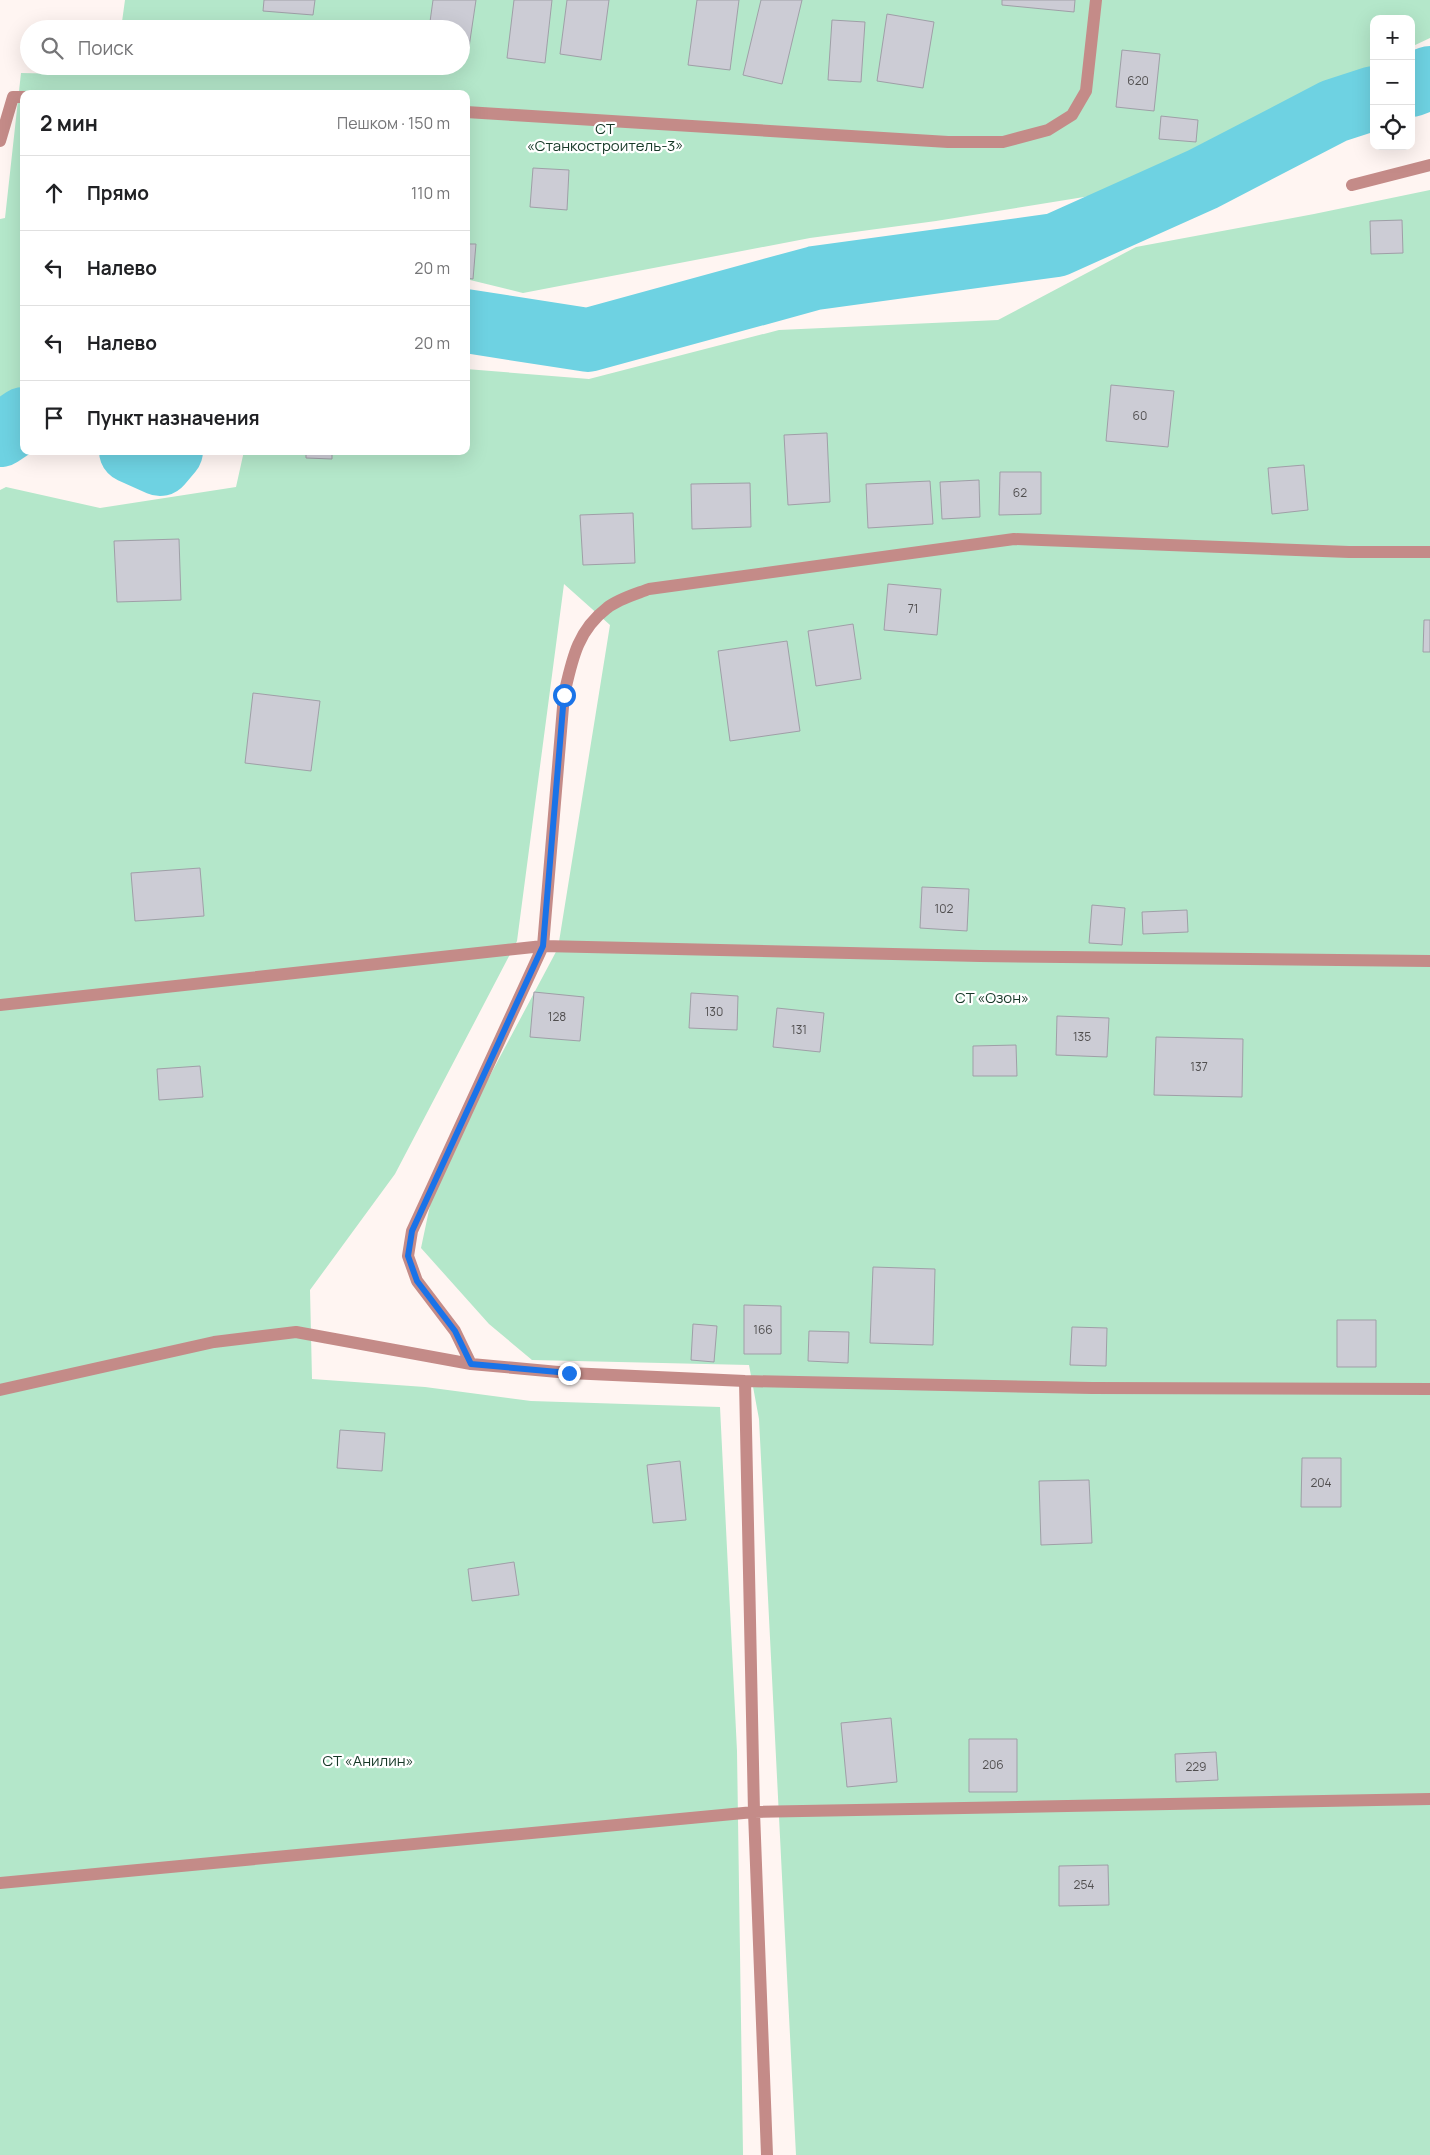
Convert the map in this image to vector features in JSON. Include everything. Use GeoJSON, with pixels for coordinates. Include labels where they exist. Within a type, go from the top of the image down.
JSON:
{"type":"FeatureCollection","features":[{"type":"Feature","properties":{"kind":"street"},"geometry":{"type":"LineString","coordinates":[[470,112],[948,142],[1003,142],[1048,130],[1072,115],[1086,91],[1096,0]]}},
{"type":"Feature","properties":{"kind":"street"},"geometry":{"type":"LineString","coordinates":[[0,141],[13,96],[20,96]]}},
{"type":"Feature","properties":{"kind":"street"},"geometry":{"type":"LineString","coordinates":[[1352,185],[1430,165]]}},
{"type":"Feature","properties":{"kind":"street"},"geometry":{"type":"LineString","coordinates":[[471,1364],[455,1331],[417,1281],[408,1256],[412,1231],[543,946],[564,695],[573,656],[585,629],[608,607],[649,589],[1014,539],[1349,552],[1430,552]]}},
{"type":"Feature","properties":{"kind":"street"},"geometry":{"type":"LineString","coordinates":[[0,1004],[543,946],[970,956],[1430,961]]}},
{"type":"Feature","properties":{"kind":"street"},"geometry":{"type":"LineString","coordinates":[[0,1390],[214,1342],[296,1332],[471,1364],[569,1373],[745,1381],[1092,1388],[1430,1389]]}},
{"type":"Feature","properties":{"kind":"street"},"geometry":{"type":"LineString","coordinates":[[745,1381],[754,1812],[767,2155]]}},
{"type":"Feature","properties":{"kind":"street"},"geometry":{"type":"LineString","coordinates":[[0,1883],[754,1812],[1430,1799]]}},
{"type":"Feature","properties":{"kind":"green space","name":"СТ «Станкостроитель-3»"},"geometry":{"type":"Polygon","coordinates":[[[125,0],[1430,0],[1430,38],[1415,45],[1415,15],[1370,15],[1370,67],[1115,192],[936,221],[810,238],[523,293],[470,280],[470,90],[20,90],[20,394],[0,399],[0,219],[5,218],[21,75],[470,75],[470,20],[122,20],[125,0]]]}},
{"type":"Feature","properties":{"kind":"green space","name":"СТ «Озон»"},"geometry":{"type":"Polygon","coordinates":[[[1430,190],[1430,2155],[796,2155],[759,1419],[749,1365],[532,1360],[489,1324],[421,1248],[436,1177],[558,948],[610,625],[564,584],[517,941],[395,1174],[310,1290],[312,1379],[425,1387],[531,1401],[720,1407],[737,1751],[743,2155],[0,2155],[0,490],[6,487],[100,508],[236,487],[243,455],[470,455],[470,369],[589,379],[779,330],[998,320],[1136,247],[1430,190]]]}},
{"type":"Feature","properties":{"kind":"building"},"geometry":{"type":"Polygon","coordinates":[[[264,0],[315,0],[313,15],[263,11],[264,0]]]}},
{"type":"Feature","properties":{"kind":"building"},"geometry":{"type":"Polygon","coordinates":[[[433,0],[476,0],[470,40],[470,20],[430,20],[433,0]]]}},
{"type":"Feature","properties":{"kind":"building"},"geometry":{"type":"Polygon","coordinates":[[[514,0],[552,0],[545,63],[507,58],[514,0]]]}},
{"type":"Feature","properties":{"kind":"building"},"geometry":{"type":"Polygon","coordinates":[[[567,0],[609,0],[601,60],[560,54],[567,0]]]}},
{"type":"Feature","properties":{"kind":"building"},"geometry":{"type":"Polygon","coordinates":[[[697,0],[739,0],[730,70],[688,65],[697,0]]]}},
{"type":"Feature","properties":{"kind":"building"},"geometry":{"type":"Polygon","coordinates":[[[761,0],[802,0],[782,84],[743,75],[761,0]]]}},
{"type":"Feature","properties":{"kind":"building"},"geometry":{"type":"Polygon","coordinates":[[[1002,0],[1075,0],[1074,12],[1002,5],[1002,0]]]}},
{"type":"Feature","properties":{"kind":"building"},"geometry":{"type":"Polygon","coordinates":[[[887,14],[934,22],[923,88],[877,81],[887,14]]]}},
{"type":"Feature","properties":{"kind":"building"},"geometry":{"type":"Polygon","coordinates":[[[832,20],[865,22],[861,82],[828,80],[832,20]]]}},
{"type":"Feature","properties":{"kind":"building"},"geometry":{"type":"Polygon","coordinates":[[[1122,50],[1160,54],[1154,111],[1116,107],[1122,50]]]}},
{"type":"Feature","properties":{"kind":"building"},"geometry":{"type":"Polygon","coordinates":[[[1161,116],[1198,120],[1196,142],[1159,139],[1161,116]]]}},
{"type":"Feature","properties":{"kind":"building"},"geometry":{"type":"Polygon","coordinates":[[[533,168],[569,170],[567,210],[530,207],[533,168]]]}},
{"type":"Feature","properties":{"kind":"building"},"geometry":{"type":"Polygon","coordinates":[[[1402,220],[1403,253],[1371,254],[1370,221],[1402,220]]]}},
{"type":"Feature","properties":{"kind":"building"},"geometry":{"type":"Polygon","coordinates":[[[470,244],[476,244],[473,279],[470,279],[470,244]]]}},
{"type":"Feature","properties":{"kind":"building"},"geometry":{"type":"Polygon","coordinates":[[[1111,385],[1174,391],[1168,447],[1106,441],[1111,385]]]}},
{"type":"Feature","properties":{"kind":"building"},"geometry":{"type":"Polygon","coordinates":[[[827,433],[830,502],[788,505],[784,435],[827,433]]]}},
{"type":"Feature","properties":{"kind":"building"},"geometry":{"type":"Polygon","coordinates":[[[306,455],[332,455],[332,459],[306,458],[306,455]]]}},
{"type":"Feature","properties":{"kind":"building"},"geometry":{"type":"Polygon","coordinates":[[[1304,465],[1308,510],[1272,514],[1268,468],[1304,465]]]}},
{"type":"Feature","properties":{"kind":"building"},"geometry":{"type":"Polygon","coordinates":[[[1000,472],[1041,472],[1041,514],[999,515],[1000,472]]]}},
{"type":"Feature","properties":{"kind":"building"},"geometry":{"type":"Polygon","coordinates":[[[979,480],[980,517],[942,519],[940,482],[979,480]]]}},
{"type":"Feature","properties":{"kind":"building"},"geometry":{"type":"Polygon","coordinates":[[[930,481],[933,524],[868,528],[866,484],[930,481]]]}},
{"type":"Feature","properties":{"kind":"building"},"geometry":{"type":"Polygon","coordinates":[[[750,483],[751,527],[692,529],[691,484],[750,483]]]}},
{"type":"Feature","properties":{"kind":"building"},"geometry":{"type":"Polygon","coordinates":[[[633,513],[635,563],[583,565],[580,515],[633,513]]]}},
{"type":"Feature","properties":{"kind":"building"},"geometry":{"type":"Polygon","coordinates":[[[179,539],[181,600],[117,602],[114,541],[179,539]]]}},
{"type":"Feature","properties":{"kind":"building"},"geometry":{"type":"Polygon","coordinates":[[[888,584],[941,589],[937,635],[884,630],[888,584]]]}},
{"type":"Feature","properties":{"kind":"building"},"geometry":{"type":"Polygon","coordinates":[[[1424,620],[1430,620],[1430,652],[1423,652],[1424,620]]]}},
{"type":"Feature","properties":{"kind":"building"},"geometry":{"type":"Polygon","coordinates":[[[853,624],[861,679],[816,686],[808,631],[853,624]]]}},
{"type":"Feature","properties":{"kind":"building"},"geometry":{"type":"Polygon","coordinates":[[[787,641],[800,731],[730,741],[718,651],[787,641]]]}},
{"type":"Feature","properties":{"kind":"building"},"geometry":{"type":"Polygon","coordinates":[[[253,693],[320,701],[311,771],[245,763],[253,693]]]}},
{"type":"Feature","properties":{"kind":"building"},"geometry":{"type":"Polygon","coordinates":[[[200,868],[204,916],[135,921],[131,873],[200,868]]]}},
{"type":"Feature","properties":{"kind":"building"},"geometry":{"type":"Polygon","coordinates":[[[922,887],[969,889],[967,931],[920,928],[922,887]]]}},
{"type":"Feature","properties":{"kind":"building"},"geometry":{"type":"Polygon","coordinates":[[[1092,905],[1125,908],[1122,945],[1089,943],[1092,905]]]}},
{"type":"Feature","properties":{"kind":"building"},"geometry":{"type":"Polygon","coordinates":[[[1187,910],[1188,932],[1143,934],[1142,912],[1187,910]]]}},
{"type":"Feature","properties":{"kind":"building"},"geometry":{"type":"Polygon","coordinates":[[[534,992],[584,997],[580,1041],[530,1037],[534,992]]]}},
{"type":"Feature","properties":{"kind":"building"},"geometry":{"type":"Polygon","coordinates":[[[691,993],[738,996],[737,1030],[689,1028],[691,993]]]}},
{"type":"Feature","properties":{"kind":"building"},"geometry":{"type":"Polygon","coordinates":[[[777,1008],[824,1013],[820,1052],[773,1047],[777,1008]]]}},
{"type":"Feature","properties":{"kind":"building"},"geometry":{"type":"Polygon","coordinates":[[[1057,1016],[1109,1018],[1107,1057],[1056,1055],[1057,1016]]]}},
{"type":"Feature","properties":{"kind":"building"},"geometry":{"type":"Polygon","coordinates":[[[1156,1037],[1243,1039],[1242,1097],[1154,1095],[1156,1037]]]}},
{"type":"Feature","properties":{"kind":"building"},"geometry":{"type":"Polygon","coordinates":[[[1016,1045],[1017,1076],[973,1076],[973,1046],[1016,1045]]]}},
{"type":"Feature","properties":{"kind":"building"},"geometry":{"type":"Polygon","coordinates":[[[200,1066],[203,1097],[159,1100],[157,1069],[200,1066]]]}},
{"type":"Feature","properties":{"kind":"building"},"geometry":{"type":"Polygon","coordinates":[[[873,1267],[935,1269],[933,1345],[870,1343],[873,1267]]]}},
{"type":"Feature","properties":{"kind":"building"},"geometry":{"type":"Polygon","coordinates":[[[744,1305],[781,1306],[781,1354],[744,1354],[744,1305]]]}},
{"type":"Feature","properties":{"kind":"building"},"geometry":{"type":"Polygon","coordinates":[[[1337,1320],[1376,1320],[1376,1367],[1337,1367],[1337,1320]]]}},
{"type":"Feature","properties":{"kind":"building"},"geometry":{"type":"Polygon","coordinates":[[[693,1324],[717,1326],[714,1362],[691,1360],[693,1324]]]}},
{"type":"Feature","properties":{"kind":"building"},"geometry":{"type":"Polygon","coordinates":[[[1072,1327],[1107,1328],[1106,1366],[1070,1365],[1072,1327]]]}},
{"type":"Feature","properties":{"kind":"building"},"geometry":{"type":"Polygon","coordinates":[[[809,1331],[849,1332],[848,1363],[808,1361],[809,1331]]]}},
{"type":"Feature","properties":{"kind":"building"},"geometry":{"type":"Polygon","coordinates":[[[340,1430],[385,1433],[382,1471],[337,1468],[340,1430]]]}},
{"type":"Feature","properties":{"kind":"building"},"geometry":{"type":"Polygon","coordinates":[[[1302,1458],[1341,1458],[1341,1507],[1301,1507],[1302,1458]]]}},
{"type":"Feature","properties":{"kind":"building"},"geometry":{"type":"Polygon","coordinates":[[[680,1461],[686,1520],[653,1523],[647,1465],[680,1461]]]}},
{"type":"Feature","properties":{"kind":"building"},"geometry":{"type":"Polygon","coordinates":[[[1089,1480],[1092,1543],[1041,1545],[1039,1481],[1089,1480]]]}},
{"type":"Feature","properties":{"kind":"building"},"geometry":{"type":"Polygon","coordinates":[[[514,1562],[519,1595],[472,1601],[468,1569],[514,1562]]]}},
{"type":"Feature","properties":{"kind":"building"},"geometry":{"type":"Polygon","coordinates":[[[891,1718],[897,1782],[847,1787],[841,1723],[891,1718]]]}},
{"type":"Feature","properties":{"kind":"building"},"geometry":{"type":"Polygon","coordinates":[[[969,1739],[1017,1739],[1017,1792],[969,1792],[969,1739]]]}},
{"type":"Feature","properties":{"kind":"building"},"geometry":{"type":"Polygon","coordinates":[[[1216,1752],[1218,1780],[1176,1782],[1175,1754],[1216,1752]]]}},
{"type":"Feature","properties":{"kind":"building"},"geometry":{"type":"Polygon","coordinates":[[[1108,1865],[1109,1905],[1059,1906],[1059,1866],[1108,1865]]]}},
{"type":"Feature","properties":{"kind":"waterway"},"geometry":{"type":"LineString","coordinates":[[1415,84],[1430,78]]}},
{"type":"Feature","properties":{"kind":"waterway"},"geometry":{"type":"LineString","coordinates":[[470,322],[588,340],[815,278],[1056,245],[1203,179],[1334,111],[1370,99]]}},
{"type":"Feature","properties":{"kind":"waterway"},"geometry":{"type":"LineString","coordinates":[[0,435],[20,422]]}},
{"type":"Feature","properties":{"kind":"waterway"},"geometry":{"type":"LineString","coordinates":[[140,455],[160,464],[168,455]]}},
{"type":"Feature","properties":{"kind":"route"},"geometry":{"type":"LineString","coordinates":[[564,695],[543,946],[412,1231],[408,1256],[417,1281],[455,1331],[471,1364],[569,1373]]}},
{"type":"Feature","properties":{"kind":"park label","name":"СТ «Анилин»"},"geometry":{"type":"Point","coordinates":[368,1761]}}]}
